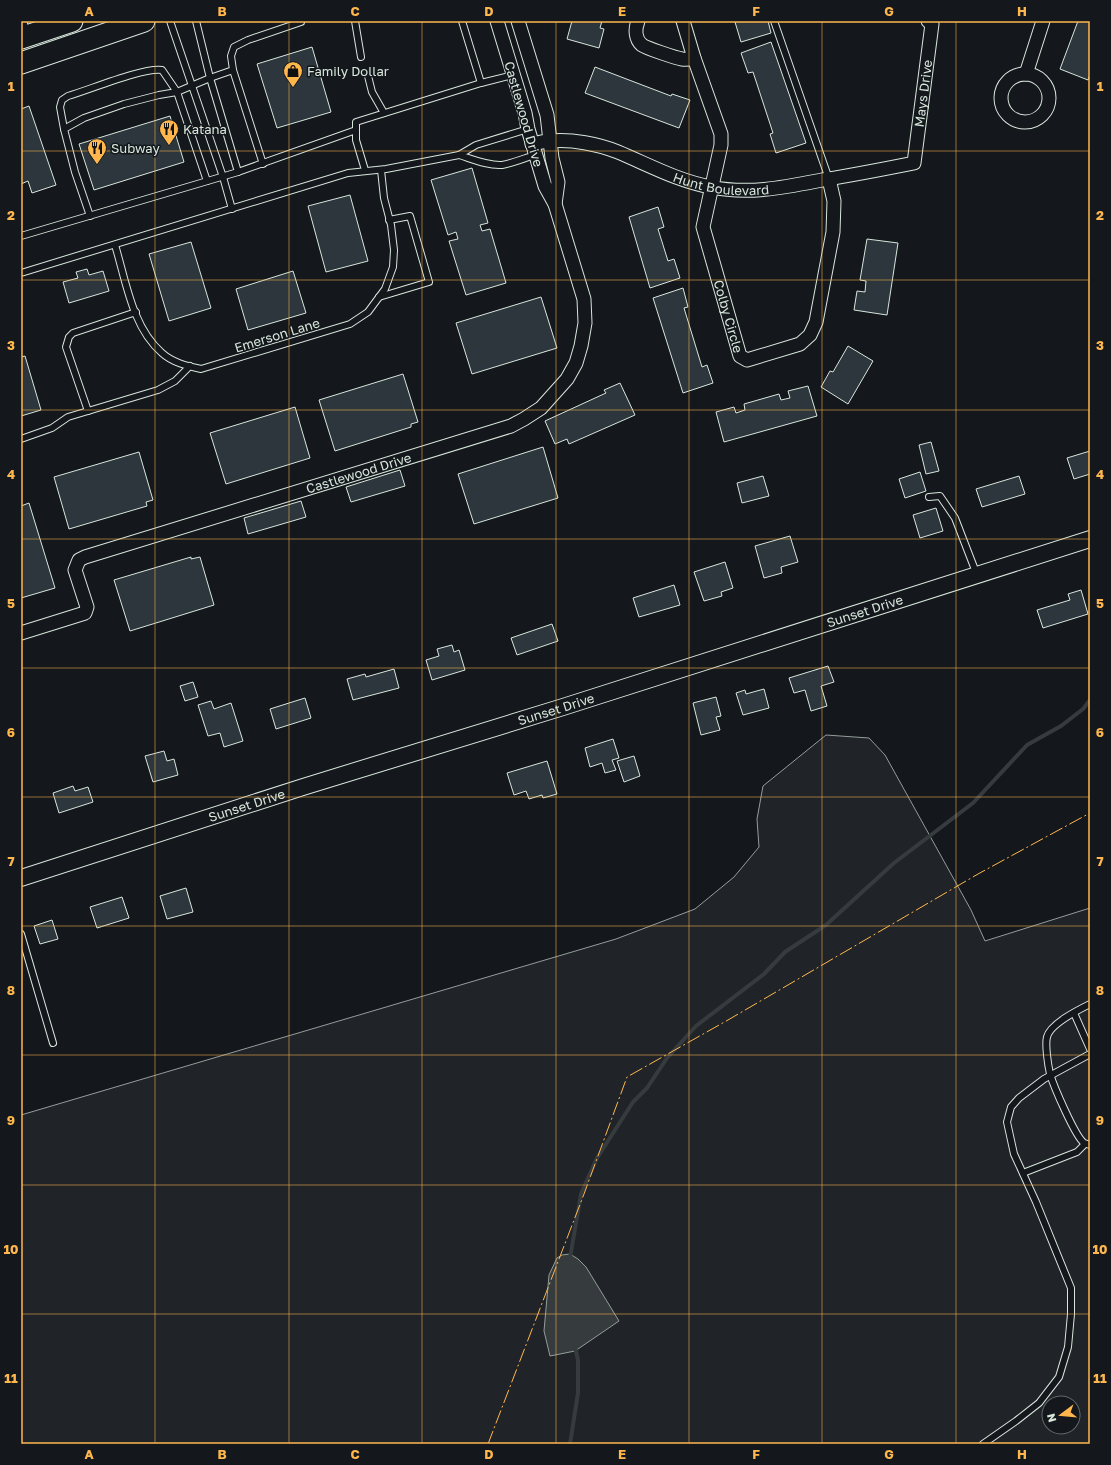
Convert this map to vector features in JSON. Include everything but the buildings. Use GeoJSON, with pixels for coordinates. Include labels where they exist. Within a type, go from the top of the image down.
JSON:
{"type":"FeatureCollection","features":[{"type":"Feature","properties":{"kind":"highway"},"geometry":{"type":"LineString","coordinates":[[24,32],[72,21]]}},
{"type":"Feature","properties":{"kind":"highway"},"geometry":{"type":"LineString","coordinates":[[21,63],[144,21]]}},
{"type":"Feature","properties":{"kind":"street","name":"Castlewood Drive"},"geometry":{"type":"LineString","coordinates":[[21,633],[80,616],[85,613],[87,607],[76,570],[79,560],[85,557],[492,432],[524,419],[541,408],[567,379],[576,363],[581,346],[585,323],[584,299],[555,204],[545,186],[497,21]]}},
{"type":"Feature","properties":{"kind":"street","name":"Castlewood Drive"},"geometry":{"type":"LineString","coordinates":[[518,21],[547,115],[552,158],[558,182],[555,204]]}},
{"type":"Feature","properties":{"kind":"street"},"geometry":{"type":"LineString","coordinates":[[638,21],[635,28],[637,38],[642,45],[680,59],[694,58]]}},
{"type":"Feature","properties":{"kind":"street","name":"Colby Circle"},"geometry":{"type":"LineString","coordinates":[[683,21],[694,58],[722,134],[721,145],[703,227],[740,356],[747,360],[800,344],[810,335],[816,322],[833,232],[834,201],[830,179]]}},
{"type":"Feature","properties":{"kind":"street"},"geometry":{"type":"LineString","coordinates":[[1026,74],[1043,21]]}},
{"type":"Feature","properties":{"kind":"street","name":"Mays Drive"},"geometry":{"type":"LineString","coordinates":[[914,163],[930,23]]}},
{"type":"Feature","properties":{"kind":"street","name":"Hunt Boulevard"},"geometry":{"type":"LineString","coordinates":[[534,149],[550,141],[597,146],[617,152],[681,179],[711,187],[741,191],[767,189],[830,179],[914,163]]}},
{"type":"Feature","properties":{"kind":"street","name":"Sunset Drive"},"geometry":{"type":"LineString","coordinates":[[21,878],[1090,539]]}},
{"type":"Feature","properties":{"kind":"lane"},"geometry":{"type":"LineString","coordinates":[[170,21],[232,209]]}},
{"type":"Feature","properties":{"kind":"lane"},"geometry":{"type":"LineString","coordinates":[[196,21],[210,78],[238,172]]}},
{"type":"Feature","properties":{"kind":"lane"},"geometry":{"type":"LineString","coordinates":[[355,21],[361,57]]}},
{"type":"Feature","properties":{"kind":"lane"},"geometry":{"type":"LineString","coordinates":[[462,21],[481,83]]}},
{"type":"Feature","properties":{"kind":"lane"},"geometry":{"type":"LineString","coordinates":[[774,21],[830,179]]}},
{"type":"Feature","properties":{"kind":"lane"},"geometry":{"type":"LineString","coordinates":[[263,164],[233,70],[231,56],[234,48],[248,40],[301,22]]}},
{"type":"Feature","properties":{"kind":"lane"},"geometry":{"type":"LineString","coordinates":[[90,216],[75,172],[64,129],[60,107],[62,100],[68,96],[139,73],[155,69],[162,70],[177,92],[207,181]]}},
{"type":"Feature","properties":{"kind":"lane"},"geometry":{"type":"LineString","coordinates":[[64,129],[84,118],[124,104],[177,92],[233,70]]}},
{"type":"Feature","properties":{"kind":"lane"},"geometry":{"type":"LineString","coordinates":[[365,170],[356,140],[356,122],[481,83],[513,75]]}},
{"type":"Feature","properties":{"kind":"lane"},"geometry":{"type":"LineString","coordinates":[[368,76],[372,92],[384,113]]}},
{"type":"Feature","properties":{"kind":"lane"},"geometry":{"type":"LineString","coordinates":[[21,273],[348,173],[365,170],[381,170],[459,155],[476,145],[528,129]]}},
{"type":"Feature","properties":{"kind":"lane"},"geometry":{"type":"LineString","coordinates":[[21,236],[238,172],[356,130]]}},
{"type":"Feature","properties":{"kind":"lane"},"geometry":{"type":"LineString","coordinates":[[459,155],[495,165],[502,165],[534,149]]}},
{"type":"Feature","properties":{"kind":"lane","name":"Emerson Lane"},"geometry":{"type":"LineString","coordinates":[[114,245],[136,312],[147,336],[163,354],[180,364],[202,369],[350,324],[368,312],[385,289],[393,267],[394,250],[384,198],[381,170]]}},
{"type":"Feature","properties":{"kind":"lane"},"geometry":{"type":"LineString","coordinates":[[379,297],[428,282],[410,216],[389,220]]}},
{"type":"Feature","properties":{"kind":"lane"},"geometry":{"type":"LineString","coordinates":[[88,411],[66,347],[69,337],[73,333],[136,312]]}},
{"type":"Feature","properties":{"kind":"lane"},"geometry":{"type":"LineString","coordinates":[[21,438],[52,428],[68,417],[158,390],[175,381],[190,366]]}},
{"type":"Feature","properties":{"kind":"lane"},"geometry":{"type":"LineString","coordinates":[[929,497],[940,496],[955,518],[977,575]]}},
{"type":"Feature","properties":{"kind":"lane"},"geometry":{"type":"LineString","coordinates":[[21,934],[53,1043]]}},
{"type":"Feature","properties":{"kind":"lane"},"geometry":{"type":"LineString","coordinates":[[1023,1173],[1077,1152],[1088,1144],[1079,1137],[1074,1128],[1050,1075],[1046,1038],[1050,1030],[1090,1004]]}},
{"type":"Feature","properties":{"kind":"lane"},"geometry":{"type":"LineString","coordinates":[[1074,1013],[1090,1049]]}},
{"type":"Feature","properties":{"kind":"lane"},"geometry":{"type":"LineString","coordinates":[[983,1444],[1039,1403],[1059,1377],[1068,1347],[1071,1314],[1071,1288],[1060,1257],[1014,1154],[1007,1122],[1012,1107],[1019,1098],[1050,1075],[1090,1054]]}},
{"type":"Feature","properties":{"kind":"shaded area"},"geometry":{"type":"Polygon","coordinates":[[[826,735],[869,738],[885,755],[971,910],[985,941],[1090,908],[1090,1444],[21,1444],[21,1115],[616,939],[695,909],[734,877],[759,847],[757,819],[763,786],[826,735]]]}},
{"type":"Feature","properties":{"kind":"shaded area"},"geometry":{"type":"Polygon","coordinates":[[[570,1254],[586,1267],[619,1321],[575,1351],[550,1356],[544,1331],[549,1275],[557,1258],[562,1255],[570,1254]]]}},
{"type":"Feature","properties":{"kind":"waterway"},"geometry":{"type":"LineString","coordinates":[[570,1258],[581,1194],[597,1158],[633,1102],[647,1088],[667,1058],[696,1026],[764,974],[785,952],[826,925],[894,863],[973,803],[1027,745],[1061,726],[1083,709],[1090,700]]}},
{"type":"Feature","properties":{"kind":"waterway"},"geometry":{"type":"LineString","coordinates":[[570,1444],[578,1393],[578,1360],[575,1347]]}},
{"type":"Feature","properties":{"kind":"power"},"geometry":{"type":"LineString","coordinates":[[488,1444],[584,1194],[627,1077],[728,1020],[978,874],[1090,813]]}},
{"type":"Feature","properties":{"kind":"place","name":"Family Dollar"},"geometry":{"type":"Point","coordinates":[293,88]}},
{"type":"Feature","properties":{"kind":"place","name":"Katana"},"geometry":{"type":"Point","coordinates":[169,146]}},
{"type":"Feature","properties":{"kind":"place","name":"Subway"},"geometry":{"type":"Point","coordinates":[97,165]}}]}
